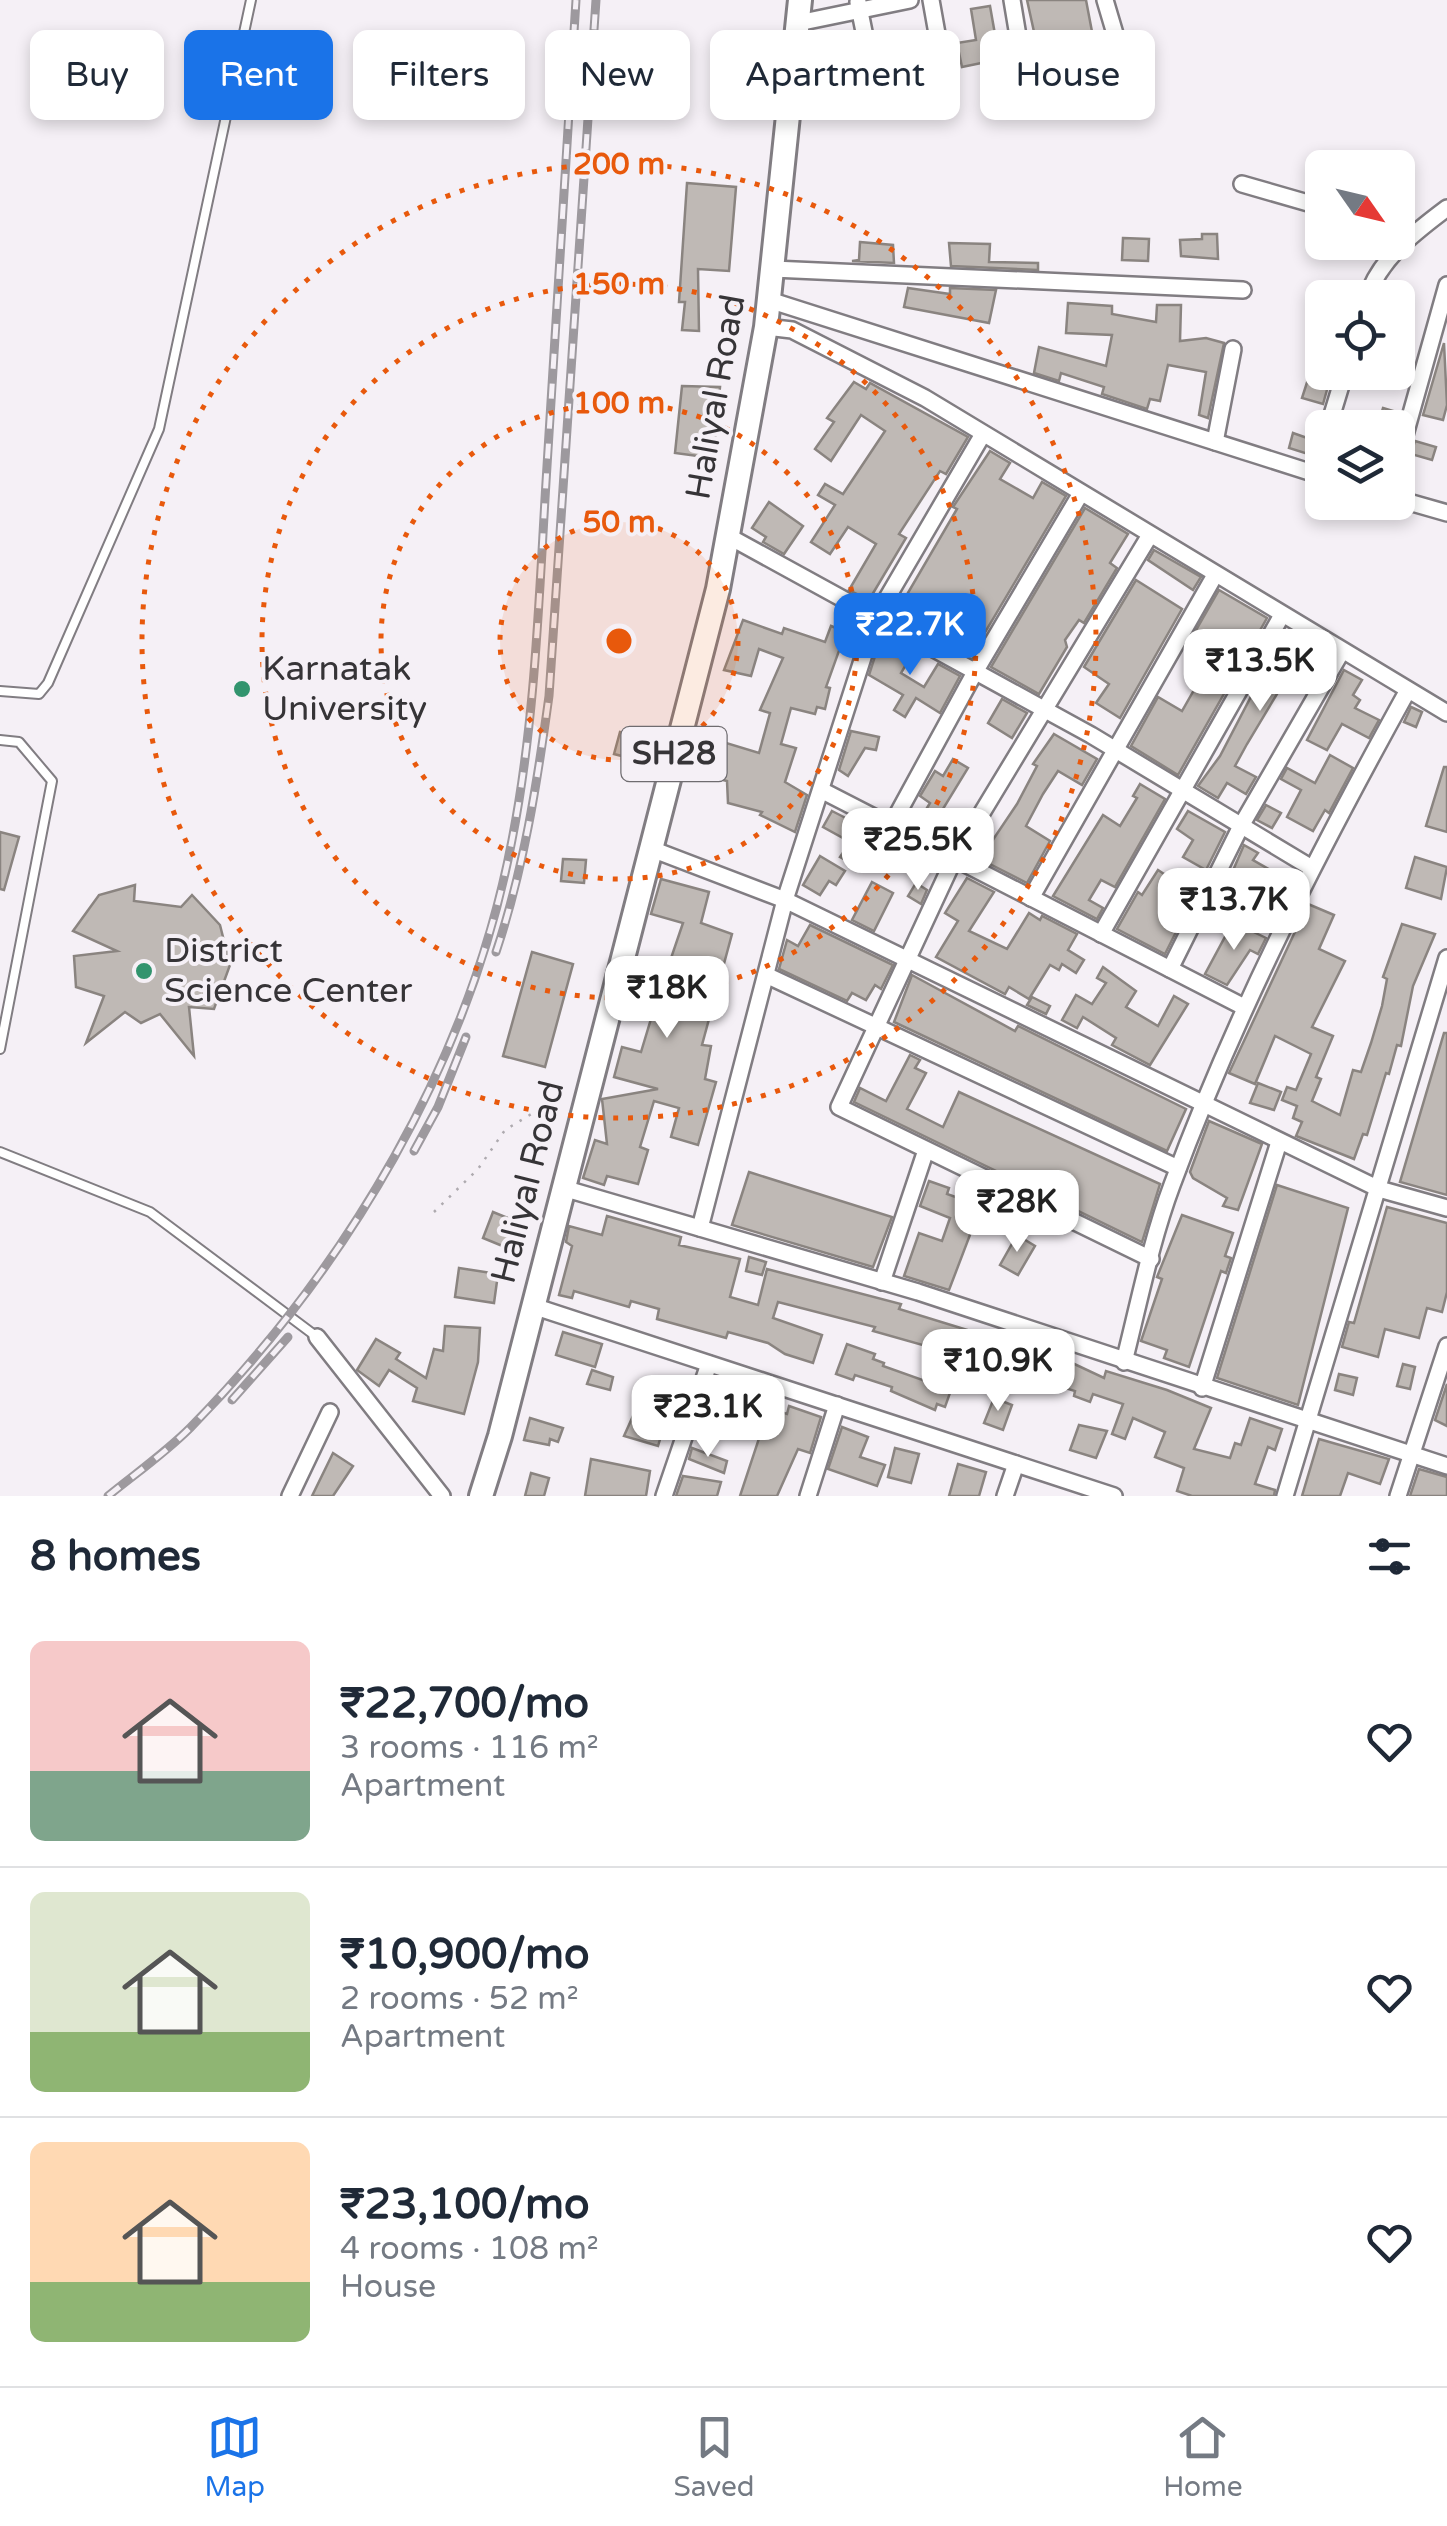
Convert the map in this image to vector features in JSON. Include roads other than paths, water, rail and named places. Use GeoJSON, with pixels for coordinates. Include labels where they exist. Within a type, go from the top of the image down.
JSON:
{"type":"FeatureCollection","features":[{"type":"Feature","properties":{"kind":"main road","name":"Haliyal Road"},"geometry":{"type":"LineString","coordinates":[[481,1496],[718,589],[766,327],[799,12]]}},
{"type":"Feature","properties":{"kind":"street"},"geometry":{"type":"LineString","coordinates":[[799,12],[910,0]]}},
{"type":"Feature","properties":{"kind":"street"},"geometry":{"type":"LineString","coordinates":[[931,0],[936,30]]}},
{"type":"Feature","properties":{"kind":"street"},"geometry":{"type":"LineString","coordinates":[[1012,0],[1017,30]]}},
{"type":"Feature","properties":{"kind":"street"},"geometry":{"type":"LineString","coordinates":[[1105,0],[1114,30]]}},
{"type":"Feature","properties":{"kind":"street"},"geometry":{"type":"LineString","coordinates":[[858,5],[863,30]]}},
{"type":"Feature","properties":{"kind":"street"},"geometry":{"type":"LineString","coordinates":[[1242,184],[1305,203]]}},
{"type":"Feature","properties":{"kind":"street"},"geometry":{"type":"LineString","coordinates":[[1415,226],[1447,208]]}},
{"type":"Feature","properties":{"kind":"street"},"geometry":{"type":"LineString","coordinates":[[772,270],[1243,290]]}},
{"type":"Feature","properties":{"kind":"street"},"geometry":{"type":"LineString","coordinates":[[1412,410],[1447,285]]}},
{"type":"Feature","properties":{"kind":"street"},"geometry":{"type":"LineString","coordinates":[[769,300],[1305,470]]}},
{"type":"Feature","properties":{"kind":"street"},"geometry":{"type":"LineString","coordinates":[[766,327],[792,330],[983,434],[1447,713]]}},
{"type":"Feature","properties":{"kind":"street"},"geometry":{"type":"LineString","coordinates":[[1215,442],[1232,349]]}},
{"type":"Feature","properties":{"kind":"street"},"geometry":{"type":"LineString","coordinates":[[700,1228],[785,900],[876,617],[983,434]]}},
{"type":"Feature","properties":{"kind":"street"},"geometry":{"type":"LineString","coordinates":[[891,826],[975,672],[1081,493]]}},
{"type":"Feature","properties":{"kind":"street"},"geometry":{"type":"LineString","coordinates":[[1415,504],[1447,513]]}},
{"type":"Feature","properties":{"kind":"street"},"geometry":{"type":"LineString","coordinates":[[1150,535],[954,858],[872,1028],[839,1107],[1151,1259]]}},
{"type":"Feature","properties":{"kind":"street"},"geometry":{"type":"LineString","coordinates":[[728,536],[1115,750],[1310,867]]}},
{"type":"Feature","properties":{"kind":"street"},"geometry":{"type":"LineString","coordinates":[[1031,898],[1215,575]]}},
{"type":"Feature","properties":{"kind":"street"},"geometry":{"type":"LineString","coordinates":[[1101,934],[1282,616]]}},
{"type":"Feature","properties":{"kind":"street"},"geometry":{"type":"LineString","coordinates":[[1170,969],[1241,826],[1342,652]]}},
{"type":"Feature","properties":{"kind":"street"},"geometry":{"type":"LineString","coordinates":[[1124,1362],[1178,1168],[1244,1007],[1310,867],[1408,690]]}},
{"type":"Feature","properties":{"kind":"street"},"geometry":{"type":"LineString","coordinates":[[822,790],[1244,1007]]}},
{"type":"Feature","properties":{"kind":"street"},"geometry":{"type":"LineString","coordinates":[[648,848],[785,900],[1378,1190],[1447,1208]]}},
{"type":"Feature","properties":{"kind":"street"},"geometry":{"type":"LineString","coordinates":[[1285,1496],[1447,958]]}},
{"type":"Feature","properties":{"kind":"street"},"geometry":{"type":"LineString","coordinates":[[766,975],[872,1028],[1178,1168]]}},
{"type":"Feature","properties":{"kind":"street"},"geometry":{"type":"LineString","coordinates":[[1202,1388],[1279,1142]]}},
{"type":"Feature","properties":{"kind":"street"},"geometry":{"type":"LineString","coordinates":[[882,1282],[926,1150]]}},
{"type":"Feature","properties":{"kind":"street"},"geometry":{"type":"LineString","coordinates":[[563,1188],[882,1282],[1447,1466]]}},
{"type":"Feature","properties":{"kind":"street"},"geometry":{"type":"LineString","coordinates":[[533,1306],[1114,1496]]}},
{"type":"Feature","properties":{"kind":"street"},"geometry":{"type":"LineString","coordinates":[[317,1337],[442,1496]]}},
{"type":"Feature","properties":{"kind":"street"},"geometry":{"type":"LineString","coordinates":[[1398,1496],[1447,1346]]}},
{"type":"Feature","properties":{"kind":"street"},"geometry":{"type":"LineString","coordinates":[[664,1496],[709,1364]]}},
{"type":"Feature","properties":{"kind":"street"},"geometry":{"type":"LineString","coordinates":[[808,1496],[837,1405]]}},
{"type":"Feature","properties":{"kind":"street"},"geometry":{"type":"LineString","coordinates":[[290,1496],[330,1412]]}},
{"type":"Feature","properties":{"kind":"street"},"geometry":{"type":"LineString","coordinates":[[1005,1496],[1016,1464]]}},
{"type":"Feature","properties":{"kind":"lane"},"geometry":{"type":"LineString","coordinates":[[0,691],[39,694],[48,684],[159,430],[251,0]]}},
{"type":"Feature","properties":{"kind":"lane"},"geometry":{"type":"LineString","coordinates":[[0,740],[19,742],[52,781],[0,1049]]}},
{"type":"Feature","properties":{"kind":"lane"},"geometry":{"type":"LineString","coordinates":[[0,1152],[150,1212],[317,1337]]}},
{"type":"Feature","properties":{"kind":"railway"},"geometry":{"type":"LineString","coordinates":[[108,1496],[180,1437],[247,1366],[301,1300],[350,1230],[433,1081],[466,1003],[493,922],[512,840],[532,701],[576,0]]}},
{"type":"Feature","properties":{"kind":"railway"},"geometry":{"type":"LineString","coordinates":[[496,952],[528,826],[549,696],[596,0]]}},
{"type":"Feature","properties":{"kind":"railway"},"geometry":{"type":"LineString","coordinates":[[414,1151],[438,1107],[466,1037]]}},
{"type":"Feature","properties":{"kind":"railway"},"geometry":{"type":"LineString","coordinates":[[232,1400],[288,1337]]}},
{"type":"Feature","properties":{"kind":"place","name":"Karnatak University"},"geometry":{"type":"Point","coordinates":[242,689]}},
{"type":"Feature","properties":{"kind":"place","name":"District Science Center"},"geometry":{"type":"Point","coordinates":[144,971]}}]}
